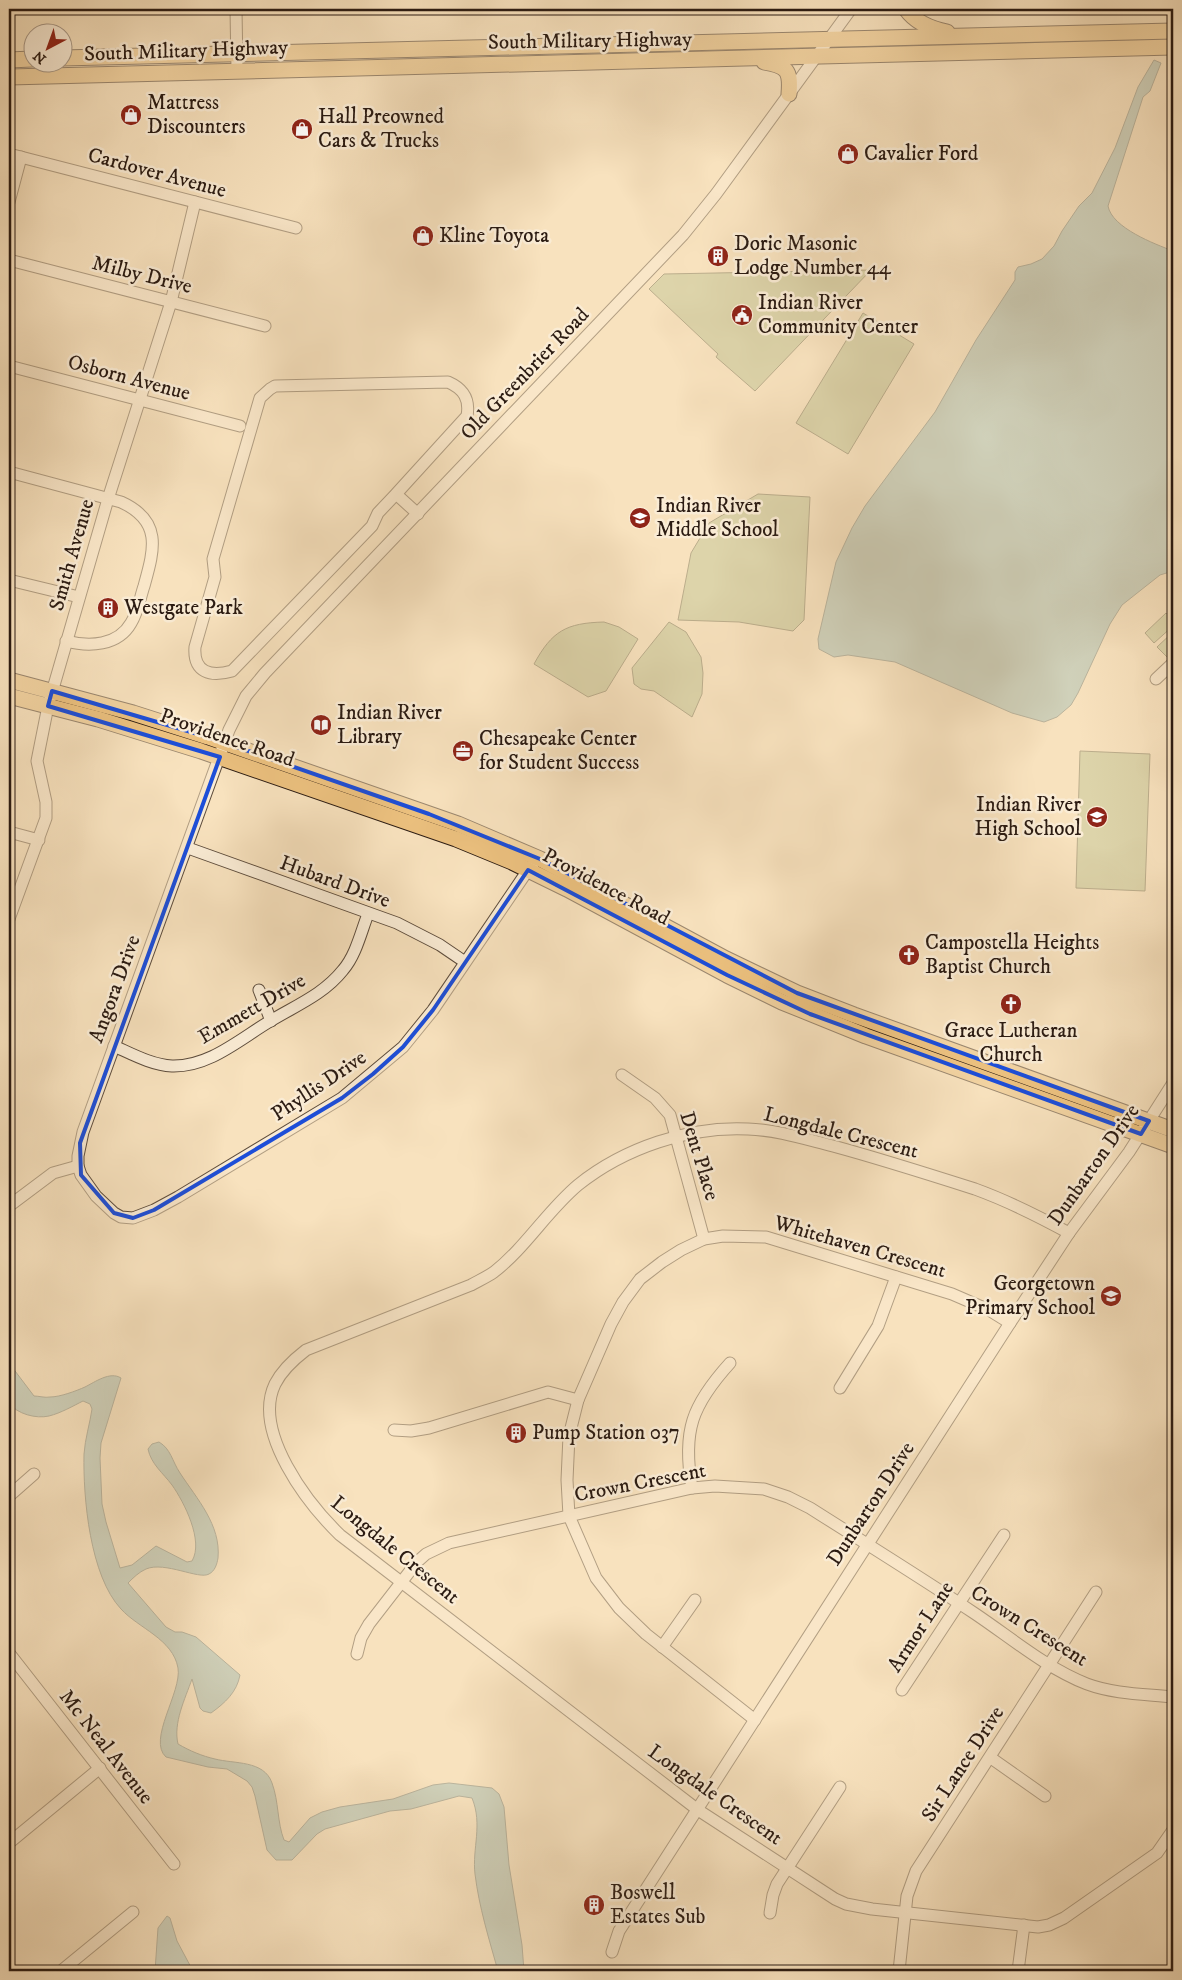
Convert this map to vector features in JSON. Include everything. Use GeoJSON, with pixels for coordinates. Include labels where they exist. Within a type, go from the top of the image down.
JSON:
{"type":"FeatureCollection","features":[{"type":"Feature","properties":{"kind":"main road"},"geometry":{"type":"LineString","coordinates":[[906,9],[924,24],[936,30],[960,36]]}},
{"type":"Feature","properties":{"kind":"main road","name":"South Military Highway"},"geometry":{"type":"LineString","coordinates":[[72,58],[1173,31]]}},
{"type":"Feature","properties":{"kind":"main road","name":"South Military Highway"},"geometry":{"type":"LineString","coordinates":[[9,77],[1173,47]]}},
{"type":"Feature","properties":{"kind":"main road"},"geometry":{"type":"LineString","coordinates":[[756,58],[764,62],[781,65],[786,70],[790,80],[789,94]]}},
{"type":"Feature","properties":{"kind":"main road"},"geometry":{"type":"LineString","coordinates":[[9,60],[22,59]]}},
{"type":"Feature","properties":{"kind":"main road","name":"Providence Road"},"geometry":{"type":"LineString","coordinates":[[9,680],[50,698],[138,730],[222,750],[458,824],[540,859],[726,958],[797,993],[1145,1128],[1173,1146]]}},
{"type":"Feature","properties":{"kind":"main road","name":"Providence Road"},"geometry":{"type":"LineString","coordinates":[[9,696],[50,698]]}},
{"type":"Feature","properties":{"kind":"main road","name":"Providence Road"},"geometry":{"type":"LineString","coordinates":[[222,750],[437,832],[528,870],[567,889],[727,976],[782,1002],[866,1036],[1145,1128],[1173,1130]]}},
{"type":"Feature","properties":{"kind":"street"},"geometry":{"type":"LineString","coordinates":[[236,9],[237,71]]}},
{"type":"Feature","properties":{"kind":"street","name":"Old Greenbrier Road"},"geometry":{"type":"LineString","coordinates":[[222,750],[238,710],[246,696],[259,681],[683,235],[716,194],[851,9]]}},
{"type":"Feature","properties":{"kind":"street"},"geometry":{"type":"LineString","coordinates":[[423,49],[424,66]]}},
{"type":"Feature","properties":{"kind":"street","name":"Cardover Avenue"},"geometry":{"type":"LineString","coordinates":[[9,154],[296,228]]}},
{"type":"Feature","properties":{"kind":"street"},"geometry":{"type":"LineString","coordinates":[[9,202],[21,156]]}},
{"type":"Feature","properties":{"kind":"street","name":"Smith Avenue"},"geometry":{"type":"LineString","coordinates":[[9,919],[46,818],[46,802],[37,761],[50,698],[108,498],[171,302],[195,202]]}},
{"type":"Feature","properties":{"kind":"street","name":"Milby Drive"},"geometry":{"type":"LineString","coordinates":[[9,260],[265,326]]}},
{"type":"Feature","properties":{"kind":"street","name":"Osborn Avenue"},"geometry":{"type":"LineString","coordinates":[[9,366],[240,426]]}},
{"type":"Feature","properties":{"kind":"street"},"geometry":{"type":"LineString","coordinates":[[448,382],[459,386],[465,394],[469,405],[467,416],[396,494],[378,513],[372,526],[232,671],[219,675],[206,672],[197,664],[194,656],[195,647],[216,577],[213,559],[260,398],[270,389],[276,386],[448,382]]}},
{"type":"Feature","properties":{"kind":"street"},"geometry":{"type":"LineString","coordinates":[[9,472],[132,506],[147,522],[152,533],[154,544],[153,556],[135,614],[126,631],[118,637],[88,646],[66,641]]}},
{"type":"Feature","properties":{"kind":"street"},"geometry":{"type":"LineString","coordinates":[[396,494],[418,514]]}},
{"type":"Feature","properties":{"kind":"street"},"geometry":{"type":"LineString","coordinates":[[9,580],[79,597]]}},
{"type":"Feature","properties":{"kind":"street"},"geometry":{"type":"LineString","coordinates":[[1156,679],[1173,663]]}},
{"type":"Feature","properties":{"kind":"street","name":"Angora Drive"},"geometry":{"type":"LineString","coordinates":[[78,1166],[83,1132],[188,848],[222,750]]}},
{"type":"Feature","properties":{"kind":"street"},"geometry":{"type":"LineString","coordinates":[[9,832],[39,840]]}},
{"type":"Feature","properties":{"kind":"street","name":"Hubard Drive"},"geometry":{"type":"LineString","coordinates":[[188,848],[417,932],[440,944],[465,962]]}},
{"type":"Feature","properties":{"kind":"street","name":"Phyllis Drive"},"geometry":{"type":"LineString","coordinates":[[78,1166],[87,1185],[114,1213],[127,1218],[144,1215],[178,1197],[342,1098],[373,1074],[403,1046],[433,1010],[528,870],[540,859]]}},
{"type":"Feature","properties":{"kind":"street","name":"Emmett Drive"},"geometry":{"type":"LineString","coordinates":[[114,1046],[159,1064],[185,1065],[222,1051],[315,996],[331,984],[345,969],[368,914]]}},
{"type":"Feature","properties":{"kind":"street"},"geometry":{"type":"LineString","coordinates":[[259,990],[271,1021]]}},
{"type":"Feature","properties":{"kind":"street","name":"Dent Place"},"geometry":{"type":"LineString","coordinates":[[622,1075],[655,1098],[670,1115],[704,1239]]}},
{"type":"Feature","properties":{"kind":"street","name":"Dunbarton Drive"},"geometry":{"type":"LineString","coordinates":[[612,1952],[619,1931],[867,1544],[1069,1233],[1145,1128],[1173,1083]]}},
{"type":"Feature","properties":{"kind":"street","name":"Longdale Crescent"},"geometry":{"type":"LineString","coordinates":[[1069,1233],[1032,1212],[975,1189],[785,1133],[748,1129],[718,1130],[676,1137],[638,1150],[609,1165],[579,1185],[550,1212],[526,1240],[493,1272],[470,1285],[306,1350],[293,1360],[274,1386],[271,1399],[271,1421],[280,1450],[295,1481],[323,1518],[340,1534],[698,1810],[823,1892],[846,1904],[906,1913],[1038,1927],[1049,1926],[1064,1918],[1157,1853],[1173,1830]]}},
{"type":"Feature","properties":{"kind":"street"},"geometry":{"type":"LineString","coordinates":[[9,1206],[53,1173],[78,1166]]}},
{"type":"Feature","properties":{"kind":"street","name":"Whitehaven Crescent"},"geometry":{"type":"LineString","coordinates":[[755,1720],[662,1647],[631,1620],[607,1594],[596,1578],[569,1516],[567,1480],[568,1436],[578,1400],[611,1324],[623,1302],[640,1279],[681,1250],[704,1239],[723,1236],[766,1237],[952,1294],[989,1310],[1010,1323]]}},
{"type":"Feature","properties":{"kind":"street"},"geometry":{"type":"LineString","coordinates":[[840,1388],[878,1326],[896,1277]]}},
{"type":"Feature","properties":{"kind":"street"},"geometry":{"type":"LineString","coordinates":[[692,1488],[687,1462],[692,1422],[700,1400],[711,1384],[730,1363]]}},
{"type":"Feature","properties":{"kind":"street"},"geometry":{"type":"LineString","coordinates":[[394,1430],[411,1431],[428,1428],[548,1392],[578,1400]]}},
{"type":"Feature","properties":{"kind":"street"},"geometry":{"type":"LineString","coordinates":[[9,1496],[34,1474]]}},
{"type":"Feature","properties":{"kind":"street","name":"Crown Crescent"},"geometry":{"type":"LineString","coordinates":[[357,1654],[369,1624],[417,1562],[426,1554],[449,1544],[692,1488],[715,1486],[764,1489],[788,1497],[810,1508],[1049,1664],[1080,1680],[1103,1689],[1119,1692],[1173,1697]]}},
{"type":"Feature","properties":{"kind":"street","name":"Armor Lane"},"geometry":{"type":"LineString","coordinates":[[902,1690],[1004,1534]]}},
{"type":"Feature","properties":{"kind":"street","name":"Sir Lance Drive"},"geometry":{"type":"LineString","coordinates":[[899,1971],[907,1896],[922,1860],[1096,1592]]}},
{"type":"Feature","properties":{"kind":"street"},"geometry":{"type":"LineString","coordinates":[[662,1647],[695,1600]]}},
{"type":"Feature","properties":{"kind":"street","name":"Mc Neal Avenue"},"geometry":{"type":"LineString","coordinates":[[9,1653],[174,1864]]}},
{"type":"Feature","properties":{"kind":"street"},"geometry":{"type":"LineString","coordinates":[[9,1672],[18,1664]]}},
{"type":"Feature","properties":{"kind":"street"},"geometry":{"type":"LineString","coordinates":[[990,1758],[1045,1796]]}},
{"type":"Feature","properties":{"kind":"street"},"geometry":{"type":"LineString","coordinates":[[9,1843],[100,1768]]}},
{"type":"Feature","properties":{"kind":"street"},"geometry":{"type":"LineString","coordinates":[[770,1913],[773,1895],[840,1787]]}},
{"type":"Feature","properties":{"kind":"street"},"geometry":{"type":"LineString","coordinates":[[62,1971],[133,1912]]}},
{"type":"Feature","properties":{"kind":"street"},"geometry":{"type":"LineString","coordinates":[[1018,1971],[1024,1925]]}},
{"type":"Feature","properties":{"kind":"highlighted area"},"geometry":{"type":"Polygon","coordinates":[[[52,691],[208,737],[429,814],[540,859],[797,993],[1149,1121],[1141,1134],[810,1014],[727,975],[528,870],[433,1010],[403,1047],[373,1074],[342,1098],[154,1210],[133,1218],[114,1213],[81,1175],[80,1143],[220,757],[48,706],[52,691]]]}},
{"type":"Feature","properties":{"kind":"green space"},"geometry":{"type":"Polygon","coordinates":[[[871,270],[755,391],[716,357],[718,354],[649,289],[664,274],[871,270]]]}},
{"type":"Feature","properties":{"kind":"green space"},"geometry":{"type":"Polygon","coordinates":[[[863,313],[914,344],[848,454],[796,423],[863,313]]]}},
{"type":"Feature","properties":{"kind":"green space"},"geometry":{"type":"Polygon","coordinates":[[[758,494],[810,497],[804,620],[793,631],[739,622],[678,620],[691,553],[709,523],[758,494]]]}},
{"type":"Feature","properties":{"kind":"green space"},"geometry":{"type":"Polygon","coordinates":[[[1166,613],[1173,620],[1173,626],[1154,643],[1145,633],[1166,613]]]}},
{"type":"Feature","properties":{"kind":"green space"},"geometry":{"type":"Polygon","coordinates":[[[604,622],[619,627],[638,639],[606,691],[588,697],[534,664],[547,644],[562,631],[580,624],[604,622]]]}},
{"type":"Feature","properties":{"kind":"green space"},"geometry":{"type":"Polygon","coordinates":[[[669,622],[686,632],[701,657],[703,673],[702,694],[692,717],[654,691],[641,689],[634,684],[632,668],[669,622]]]}},
{"type":"Feature","properties":{"kind":"green space"},"geometry":{"type":"Polygon","coordinates":[[[1173,632],[1173,651],[1167,657],[1157,647],[1173,632]]]}},
{"type":"Feature","properties":{"kind":"green space"},"geometry":{"type":"Polygon","coordinates":[[[1080,751],[1150,754],[1145,891],[1076,888],[1080,751]]]}},
{"type":"Feature","properties":{"kind":"water"},"geometry":{"type":"Polygon","coordinates":[[[1154,60],[1161,63],[1150,91],[1143,97],[1108,206],[1111,214],[1126,228],[1173,251],[1173,571],[1160,575],[1122,605],[1110,624],[1071,705],[1057,717],[1044,722],[1012,713],[895,662],[848,655],[834,657],[819,649],[818,639],[836,562],[852,528],[865,506],[935,412],[976,340],[1015,280],[1015,272],[1018,267],[1042,259],[1054,246],[1079,206],[1092,193],[1115,148],[1138,87],[1154,60]]]}},
{"type":"Feature","properties":{"kind":"water"},"geometry":{"type":"Polygon","coordinates":[[[9,1363],[34,1396],[46,1397],[68,1394],[107,1376],[121,1378],[101,1443],[100,1458],[102,1504],[120,1568],[132,1565],[156,1546],[187,1562],[192,1561],[195,1553],[196,1543],[187,1511],[177,1492],[152,1459],[148,1449],[152,1444],[159,1442],[166,1448],[212,1523],[216,1534],[218,1558],[211,1573],[198,1575],[154,1567],[141,1572],[128,1583],[166,1627],[175,1632],[182,1632],[196,1637],[240,1675],[230,1697],[211,1713],[200,1708],[192,1679],[178,1719],[178,1744],[205,1756],[223,1761],[248,1764],[262,1770],[272,1783],[284,1840],[289,1842],[310,1818],[322,1812],[340,1807],[393,1799],[433,1785],[449,1783],[492,1788],[499,1794],[504,1807],[509,1865],[522,1945],[524,1971],[498,1971],[479,1899],[475,1874],[477,1818],[472,1798],[459,1796],[411,1809],[390,1811],[325,1829],[317,1834],[292,1860],[276,1860],[267,1850],[255,1796],[252,1787],[247,1781],[227,1769],[208,1767],[166,1757],[161,1749],[160,1739],[175,1690],[178,1668],[175,1658],[169,1649],[154,1635],[128,1616],[110,1595],[95,1557],[87,1514],[84,1472],[85,1443],[92,1409],[90,1404],[83,1401],[58,1413],[44,1417],[22,1413],[9,1403],[9,1363]]]}},
{"type":"Feature","properties":{"kind":"water"},"geometry":{"type":"Polygon","coordinates":[[[167,1916],[170,1918],[177,1941],[193,1971],[155,1971],[158,1928],[167,1916]]]}},
{"type":"Feature","properties":{"kind":"place","name":"Mattress Discounters"},"geometry":{"type":"Point","coordinates":[131,115]}},
{"type":"Feature","properties":{"kind":"place","name":"Hall Preowned Cars & Trucks"},"geometry":{"type":"Point","coordinates":[302,129]}},
{"type":"Feature","properties":{"kind":"place","name":"Cavalier Ford"},"geometry":{"type":"Point","coordinates":[848,154]}},
{"type":"Feature","properties":{"kind":"place","name":"Kline Toyota"},"geometry":{"type":"Point","coordinates":[423,236]}},
{"type":"Feature","properties":{"kind":"place","name":"Doric Masonic Lodge Number 44"},"geometry":{"type":"Point","coordinates":[718,256]}},
{"type":"Feature","properties":{"kind":"place","name":"Indian River Community Center"},"geometry":{"type":"Point","coordinates":[742,315]}},
{"type":"Feature","properties":{"kind":"place","name":"Indian River Middle School"},"geometry":{"type":"Point","coordinates":[640,518]}},
{"type":"Feature","properties":{"kind":"place","name":"Westgate Park"},"geometry":{"type":"Point","coordinates":[108,608]}},
{"type":"Feature","properties":{"kind":"place","name":"Indian River Library"},"geometry":{"type":"Point","coordinates":[321,725]}},
{"type":"Feature","properties":{"kind":"place","name":"Chesapeake Center for Student Success"},"geometry":{"type":"Point","coordinates":[463,751]}},
{"type":"Feature","properties":{"kind":"place","name":"Indian River High School"},"geometry":{"type":"Point","coordinates":[1097,817]}},
{"type":"Feature","properties":{"kind":"place","name":"Campostella Heights Baptist Church"},"geometry":{"type":"Point","coordinates":[909,955]}},
{"type":"Feature","properties":{"kind":"place","name":"Grace Lutheran Church"},"geometry":{"type":"Point","coordinates":[1011,1004]}},
{"type":"Feature","properties":{"kind":"place","name":"Georgetown Primary School"},"geometry":{"type":"Point","coordinates":[1111,1296]}},
{"type":"Feature","properties":{"kind":"place","name":"Pump Station 037"},"geometry":{"type":"Point","coordinates":[516,1433]}},
{"type":"Feature","properties":{"kind":"place","name":"Boswell Estates Sub"},"geometry":{"type":"Point","coordinates":[594,1905]}}]}
